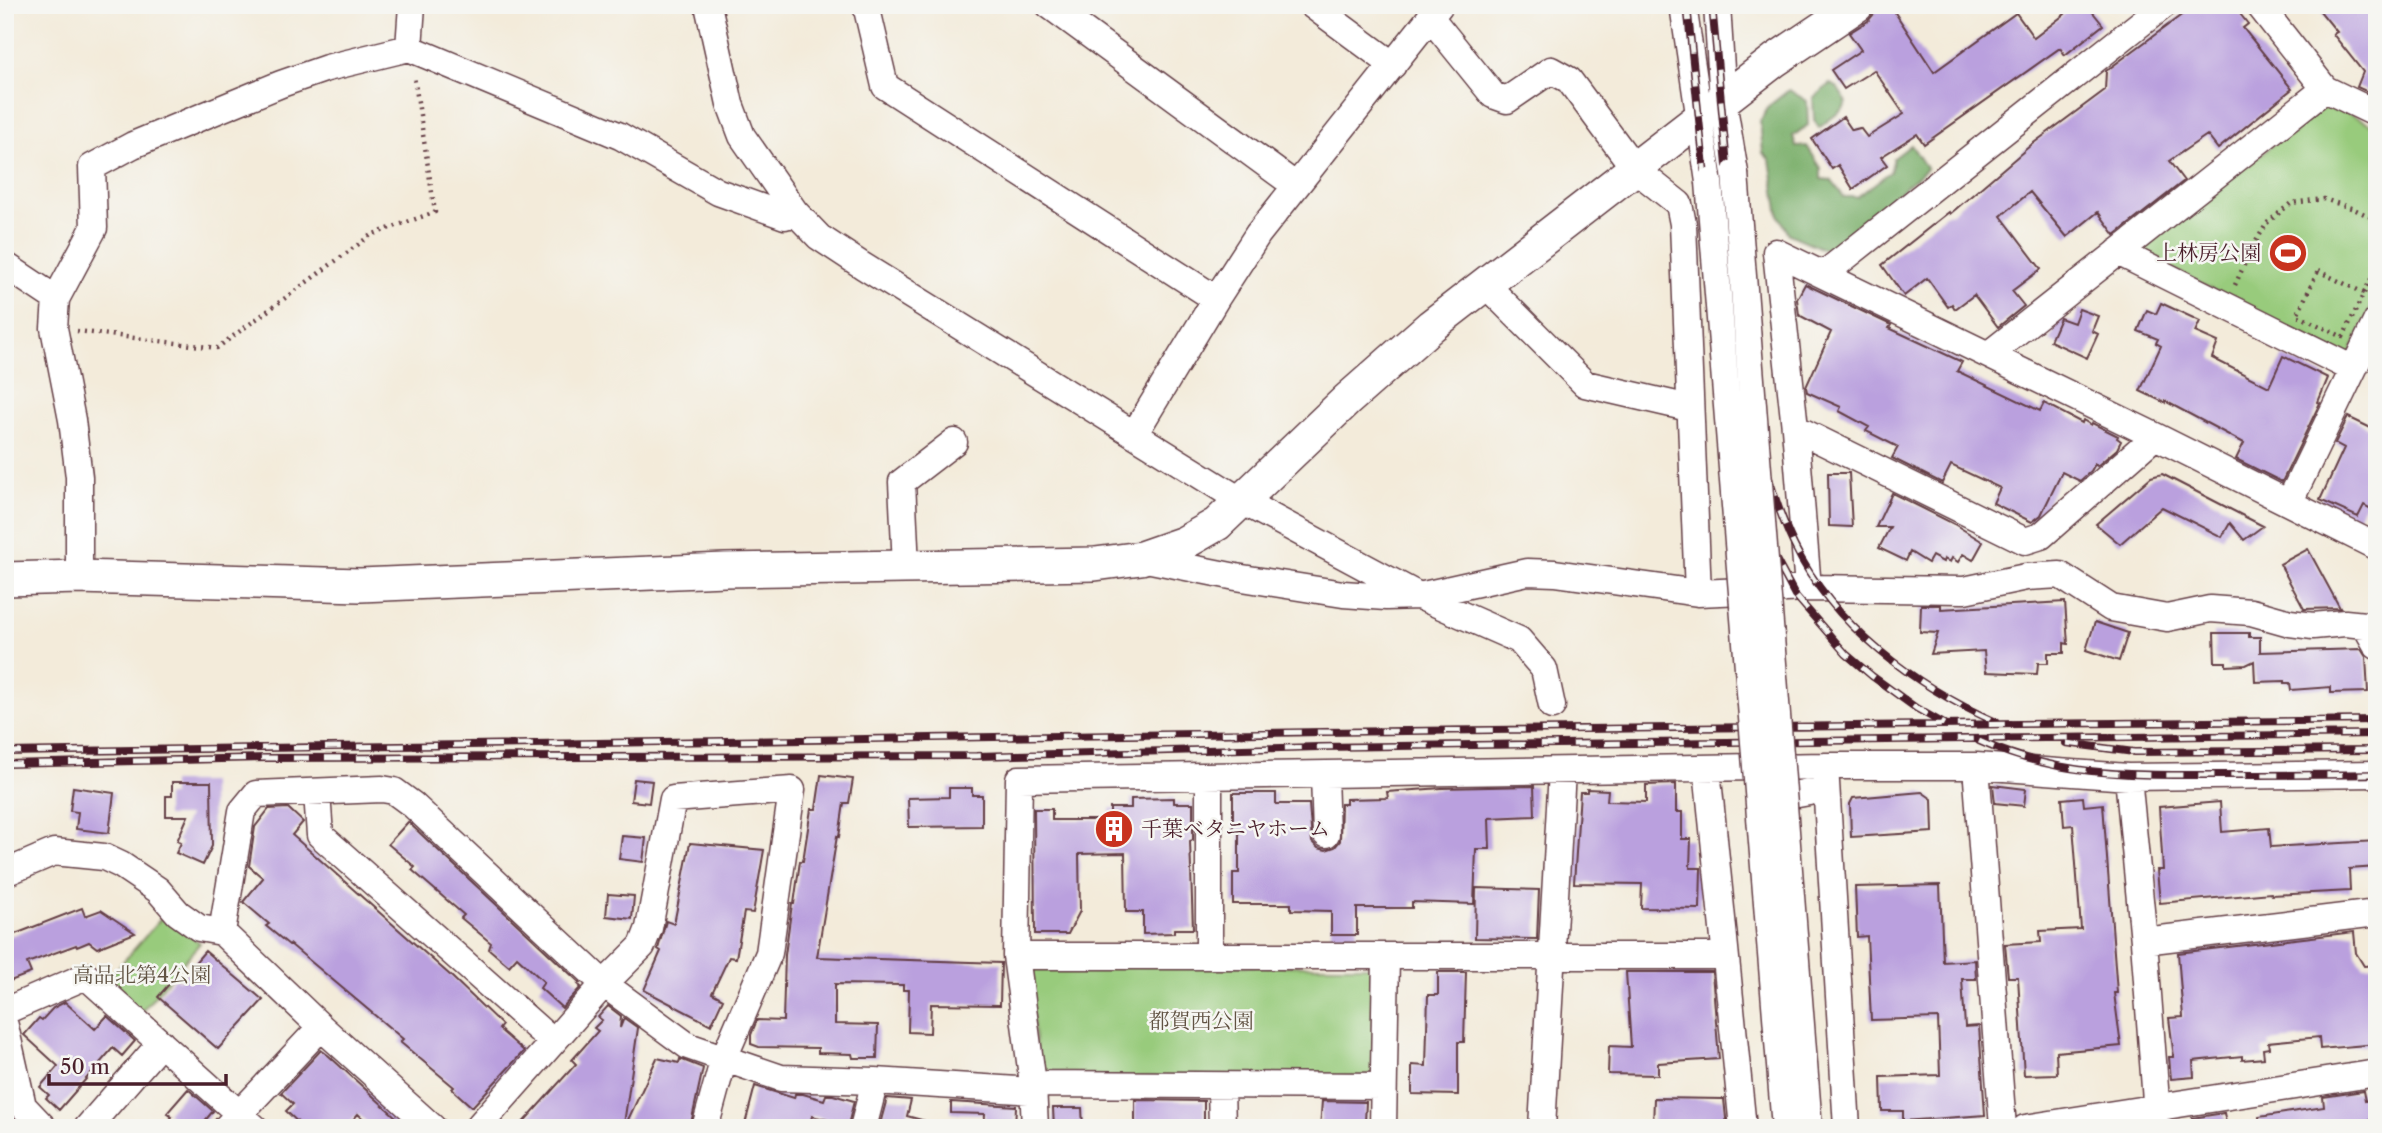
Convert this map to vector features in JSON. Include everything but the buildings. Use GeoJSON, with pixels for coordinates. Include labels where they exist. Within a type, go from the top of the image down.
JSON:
{"type":"FeatureCollection","features":[{"type":"Feature","properties":{"kind":"main road"},"geometry":{"type":"LineString","coordinates":[[5,579],[79,577],[360,585],[725,570],[1095,564],[1141,558],[1184,544],[1217,524],[1365,384],[1431,326],[1775,60],[1857,5]]}},
{"type":"Feature","properties":{"kind":"street"},"geometry":{"type":"LineString","coordinates":[[409,48],[412,5]]}},
{"type":"Feature","properties":{"kind":"street"},"geometry":{"type":"LineString","coordinates":[[708,5],[730,104],[742,136],[794,212],[819,237],[1240,500],[1419,596],[1519,639],[1545,669],[1552,706]]}},
{"type":"Feature","properties":{"kind":"street"},"geometry":{"type":"LineString","coordinates":[[866,5],[885,86],[1216,299]]}},
{"type":"Feature","properties":{"kind":"street"},"geometry":{"type":"LineString","coordinates":[[1049,5],[1296,186]]}},
{"type":"Feature","properties":{"kind":"street"},"geometry":{"type":"LineString","coordinates":[[1312,5],[1393,65]]}},
{"type":"Feature","properties":{"kind":"street"},"geometry":{"type":"LineString","coordinates":[[1683,5],[1711,109],[1735,173],[1809,1128]]}},
{"type":"Feature","properties":{"kind":"street"},"geometry":{"type":"LineString","coordinates":[[1717,5],[1709,182],[1785,1128]]}},
{"type":"Feature","properties":{"kind":"street"},"geometry":{"type":"LineString","coordinates":[[1824,274],[2164,5]]}},
{"type":"Feature","properties":{"kind":"street"},"geometry":{"type":"LineString","coordinates":[[2259,5],[2325,89],[2377,114]]}},
{"type":"Feature","properties":{"kind":"street"},"geometry":{"type":"LineString","coordinates":[[1135,433],[1258,234],[1435,11],[1493,96],[1507,100],[1551,71],[1569,80],[1635,169],[1679,204],[1683,224],[1698,593]]}},
{"type":"Feature","properties":{"kind":"street"},"geometry":{"type":"LineString","coordinates":[[79,577],[79,477],[72,420],[54,328],[56,299],[94,228],[92,167],[132,145],[281,83],[327,68],[409,48],[620,136],[718,192],[785,216],[794,212]]}},
{"type":"Feature","properties":{"kind":"street"},"geometry":{"type":"LineString","coordinates":[[1988,355],[2325,89]]}},
{"type":"Feature","properties":{"kind":"street"},"geometry":{"type":"LineString","coordinates":[[1808,588],[1795,428],[1776,252],[2377,547]]}},
{"type":"Feature","properties":{"kind":"street"},"geometry":{"type":"LineString","coordinates":[[2118,252],[2353,369]]}},
{"type":"Feature","properties":{"kind":"street"},"geometry":{"type":"LineString","coordinates":[[5,265],[56,299]]}},
{"type":"Feature","properties":{"kind":"street"},"geometry":{"type":"LineString","coordinates":[[1485,284],[1585,384],[1689,408]]}},
{"type":"Feature","properties":{"kind":"street"},"geometry":{"type":"LineString","coordinates":[[2289,503],[2377,320]]}},
{"type":"Feature","properties":{"kind":"street"},"geometry":{"type":"LineString","coordinates":[[1795,428],[2025,541],[2041,536],[2155,436]]}},
{"type":"Feature","properties":{"kind":"street"},"geometry":{"type":"LineString","coordinates":[[906,567],[902,482],[954,442]]}},
{"type":"Feature","properties":{"kind":"street"},"geometry":{"type":"LineString","coordinates":[[1141,558],[1236,577],[1343,594],[1386,597],[1419,596],[1527,572],[1555,573],[1698,593],[1808,588],[1964,590],[2054,574],[2060,575],[2111,608],[2167,618],[2210,609],[2251,612],[2290,623],[2313,626],[2345,623],[2365,625],[2377,646]]}},
{"type":"Feature","properties":{"kind":"street"},"geometry":{"type":"LineString","coordinates":[[1825,766],[1846,1128]]}},
{"type":"Feature","properties":{"kind":"street"},"geometry":{"type":"LineString","coordinates":[[1035,1128],[1033,1087],[1016,956],[1019,779],[1825,766],[1976,766],[2128,777],[2377,774]]}},
{"type":"Feature","properties":{"kind":"street"},"geometry":{"type":"LineString","coordinates":[[1976,766],[2003,1128]]}},
{"type":"Feature","properties":{"kind":"street"},"geometry":{"type":"LineString","coordinates":[[1707,769],[1743,1128]]}},
{"type":"Feature","properties":{"kind":"street"},"geometry":{"type":"LineString","coordinates":[[1542,1128],[1562,771]]}},
{"type":"Feature","properties":{"kind":"street"},"geometry":{"type":"LineString","coordinates":[[1324,775],[1326,834]]}},
{"type":"Feature","properties":{"kind":"street"},"geometry":{"type":"LineString","coordinates":[[1209,776],[1209,956]]}},
{"type":"Feature","properties":{"kind":"street"},"geometry":{"type":"LineString","coordinates":[[2128,777],[2157,1118]]}},
{"type":"Feature","properties":{"kind":"street"},"geometry":{"type":"LineString","coordinates":[[222,932],[242,811],[256,794],[382,789],[394,792],[413,805],[604,984],[688,1046],[780,1078],[1033,1087],[1383,1086]]}},
{"type":"Feature","properties":{"kind":"street"},"geometry":{"type":"LineString","coordinates":[[477,1128],[604,984],[642,946],[649,928],[673,799],[792,790],[769,953],[724,1058],[705,1128]]}},
{"type":"Feature","properties":{"kind":"street"},"geometry":{"type":"LineString","coordinates":[[317,793],[320,835],[553,1042]]}},
{"type":"Feature","properties":{"kind":"street"},"geometry":{"type":"LineString","coordinates":[[5,873],[54,852],[104,857],[121,865],[158,890],[178,913],[199,928],[222,932],[321,1027],[433,1128]]}},
{"type":"Feature","properties":{"kind":"street"},"geometry":{"type":"LineString","coordinates":[[2144,941],[2377,913]]}},
{"type":"Feature","properties":{"kind":"street"},"geometry":{"type":"LineString","coordinates":[[1016,956],[1724,956]]}},
{"type":"Feature","properties":{"kind":"street"},"geometry":{"type":"LineString","coordinates":[[1383,1128],[1386,956]]}},
{"type":"Feature","properties":{"kind":"street"},"geometry":{"type":"LineString","coordinates":[[5,1011],[86,976],[161,1043],[240,1123],[321,1027]]}},
{"type":"Feature","properties":{"kind":"street"},"geometry":{"type":"LineString","coordinates":[[5,1026],[23,1106],[44,1128]]}},
{"type":"Feature","properties":{"kind":"street"},"geometry":{"type":"LineString","coordinates":[[87,1128],[161,1043]]}},
{"type":"Feature","properties":{"kind":"street"},"geometry":{"type":"LineString","coordinates":[[2025,1128],[2157,1118],[2377,1073]]}},
{"type":"Feature","properties":{"kind":"street"},"geometry":{"type":"LineString","coordinates":[[863,1128],[875,1081]]}},
{"type":"Feature","properties":{"kind":"street"},"geometry":{"type":"LineString","coordinates":[[1221,1087],[1222,1128]]}},
{"type":"Feature","properties":{"kind":"path"},"geometry":{"type":"LineString","coordinates":[[54,328],[217,348],[371,235],[435,212],[409,48]]}},
{"type":"Feature","properties":{"kind":"path"},"geometry":{"type":"LineString","coordinates":[[2247,291],[2235,285],[2252,248],[2267,223],[2291,203],[2323,199],[2377,220]]}},
{"type":"Feature","properties":{"kind":"path"},"geometry":{"type":"LineString","coordinates":[[2285,309],[2343,337],[2377,267]]}},
{"type":"Feature","properties":{"kind":"path"},"geometry":{"type":"LineString","coordinates":[[2297,315],[2318,271],[2364,293]]}},
{"type":"Feature","properties":{"kind":"green space"},"geometry":{"type":"Polygon","coordinates":[[[1830,84],[1837,87],[1847,103],[1819,128],[1814,120],[1813,98],[1830,84]]]}},
{"type":"Feature","properties":{"kind":"green space"},"geometry":{"type":"Polygon","coordinates":[[[1789,90],[1807,101],[1808,125],[1793,136],[1796,147],[1807,146],[1821,168],[1821,179],[1831,180],[1844,197],[1857,197],[1890,172],[1894,158],[1911,145],[1927,169],[1828,251],[1789,234],[1779,216],[1770,160],[1763,153],[1760,121],[1770,105],[1789,90]]]}},
{"type":"Feature","properties":{"kind":"green space","name":"上林房公園"},"geometry":{"type":"Polygon","coordinates":[[[2327,102],[2377,127],[2377,295],[2347,360],[2138,251],[2327,102]]]}},
{"type":"Feature","properties":{"kind":"green space","name":"高品北第4公園"},"geometry":{"type":"Polygon","coordinates":[[[163,916],[200,943],[138,1016],[103,985],[163,916]]]}},
{"type":"Feature","properties":{"kind":"green space","name":"都賀西公園"},"geometry":{"type":"Polygon","coordinates":[[[1027,965],[1371,966],[1376,1069],[1366,1077],[1049,1078],[1038,1067],[1027,965]]]}},
{"type":"Feature","properties":{"kind":"railway"},"geometry":{"type":"LineString","coordinates":[[1687,5],[1732,433],[1758,526],[1795,595],[1846,654],[1916,708],[1944,724]]}},
{"type":"Feature","properties":{"kind":"railway"},"geometry":{"type":"LineString","coordinates":[[1712,5],[1748,390],[1766,469],[1786,527],[1811,575],[1854,628],[1907,672],[1936,691],[1996,722]]}},
{"type":"Feature","properties":{"kind":"railway"},"geometry":{"type":"LineString","coordinates":[[5,752],[1322,732],[2377,720]]}},
{"type":"Feature","properties":{"kind":"railway"},"geometry":{"type":"LineString","coordinates":[[5,764],[266,758],[976,756],[1319,747],[2377,734]]}},
{"type":"Feature","properties":{"kind":"railway"},"geometry":{"type":"LineString","coordinates":[[1979,741],[2038,762],[2095,772],[2154,775],[2377,774]]}},
{"type":"Feature","properties":{"kind":"railway"},"geometry":{"type":"LineString","coordinates":[[2066,743],[2134,752],[2377,750]]}},
{"type":"Feature","properties":{"kind":"place","name":"上林房公園"},"geometry":{"type":"Point","coordinates":[2288,253]}},
{"type":"Feature","properties":{"kind":"place","name":"千葉ベタニヤホーム"},"geometry":{"type":"Point","coordinates":[1114,829]}}]}
